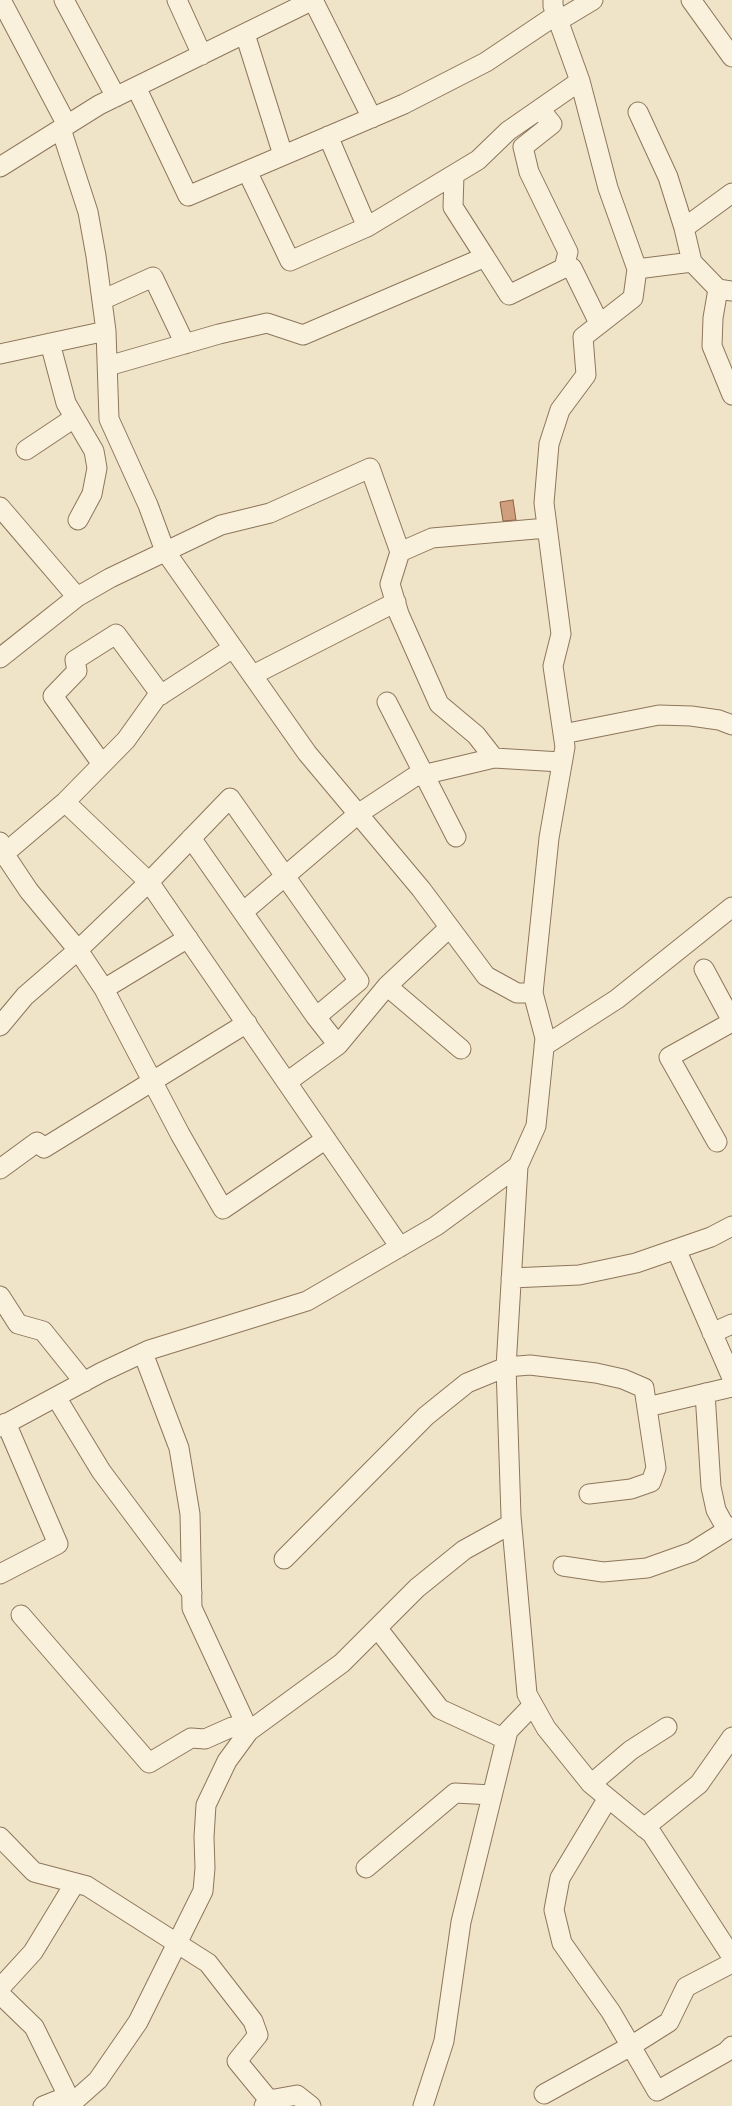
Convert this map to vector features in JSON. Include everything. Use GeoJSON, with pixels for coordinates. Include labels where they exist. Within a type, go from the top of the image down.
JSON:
{"type":"FeatureCollection","features":[{"type":"Feature","properties":{"kind":"street"},"geometry":{"type":"LineString","coordinates":[[64,0],[116,97]]}},
{"type":"Feature","properties":{"kind":"street"},"geometry":{"type":"LineString","coordinates":[[177,0],[202,55]]}},
{"type":"Feature","properties":{"kind":"street"},"geometry":{"type":"LineString","coordinates":[[0,167],[116,97],[245,34],[287,6],[313,0],[372,118]]}},
{"type":"Feature","properties":{"kind":"street"},"geometry":{"type":"LineString","coordinates":[[136,87],[188,196],[404,104],[486,62],[556,12],[593,0]]}},
{"type":"Feature","properties":{"kind":"street"},"geometry":{"type":"LineString","coordinates":[[691,0],[732,57]]}},
{"type":"Feature","properties":{"kind":"street"},"geometry":{"type":"LineString","coordinates":[[0,3],[2,2],[64,127],[88,212],[102,300],[106,332],[109,419],[148,505],[165,551],[307,753],[421,889],[486,976],[517,993],[533,993]]}},
{"type":"Feature","properties":{"kind":"street"},"geometry":{"type":"LineString","coordinates":[[556,12],[580,81],[608,188],[637,269],[633,298],[583,337],[586,375],[560,410],[549,444],[544,503],[561,634],[553,666],[565,747],[561,762],[549,838],[533,993],[545,1038],[536,1126],[518,1166],[506,1368],[511,1524],[527,1694],[546,1728],[591,1784],[652,1834],[732,1957]]}},
{"type":"Feature","properties":{"kind":"street"},"geometry":{"type":"LineString","coordinates":[[245,34],[284,155]]}},
{"type":"Feature","properties":{"kind":"street"},"geometry":{"type":"LineString","coordinates":[[247,171],[290,261],[367,227],[454,175],[478,160],[508,131],[580,81]]}},
{"type":"Feature","properties":{"kind":"street"},"geometry":{"type":"LineString","coordinates":[[540,109],[552,124],[523,147],[529,172],[568,252],[564,268]]}},
{"type":"Feature","properties":{"kind":"street"},"geometry":{"type":"LineString","coordinates":[[638,112],[668,177],[684,228],[692,262],[725,290],[713,318],[712,346],[732,395]]}},
{"type":"Feature","properties":{"kind":"street"},"geometry":{"type":"LineString","coordinates":[[328,136],[367,227]]}},
{"type":"Feature","properties":{"kind":"street"},"geometry":{"type":"LineString","coordinates":[[454,175],[453,207],[509,295],[564,268],[572,268],[599,323]]}},
{"type":"Feature","properties":{"kind":"street"},"geometry":{"type":"LineString","coordinates":[[684,228],[732,193]]}},
{"type":"Feature","properties":{"kind":"street"},"geometry":{"type":"LineString","coordinates":[[108,366],[184,344],[267,323],[304,335],[486,257]]}},
{"type":"Feature","properties":{"kind":"street"},"geometry":{"type":"LineString","coordinates":[[637,269],[692,262]]}},
{"type":"Feature","properties":{"kind":"street"},"geometry":{"type":"LineString","coordinates":[[102,300],[154,277],[184,344]]}},
{"type":"Feature","properties":{"kind":"street"},"geometry":{"type":"LineString","coordinates":[[0,354],[106,332]]}},
{"type":"Feature","properties":{"kind":"street"},"geometry":{"type":"LineString","coordinates":[[50,343],[66,403],[94,451],[96,468],[92,494],[78,520]]}},
{"type":"Feature","properties":{"kind":"street"},"geometry":{"type":"LineString","coordinates":[[26,450],[74,418]]}},
{"type":"Feature","properties":{"kind":"street"},"geometry":{"type":"LineString","coordinates":[[0,658],[77,597],[110,578],[221,525],[270,513],[370,468],[400,552],[390,584],[396,602],[439,704],[476,735],[494,758]]}},
{"type":"Feature","properties":{"kind":"street"},"geometry":{"type":"LineString","coordinates":[[0,506],[77,597]]}},
{"type":"Feature","properties":{"kind":"street"},"geometry":{"type":"LineString","coordinates":[[400,552],[432,538],[547,528]]}},
{"type":"Feature","properties":{"kind":"street"},"geometry":{"type":"LineString","coordinates":[[252,675],[396,602]]}},
{"type":"Feature","properties":{"kind":"street"},"geometry":{"type":"LineString","coordinates":[[102,764],[53,696],[77,671],[75,660],[116,634],[161,695]]}},
{"type":"Feature","properties":{"kind":"street"},"geometry":{"type":"LineString","coordinates":[[233,648],[156,698],[126,740],[65,802],[2,847],[29,891],[78,950],[104,989],[153,1083],[223,1209],[326,1139]]}},
{"type":"Feature","properties":{"kind":"street"},"geometry":{"type":"LineString","coordinates":[[387,702],[456,837]]}},
{"type":"Feature","properties":{"kind":"street"},"geometry":{"type":"LineString","coordinates":[[563,734],[659,715],[691,716],[719,720],[732,725]]}},
{"type":"Feature","properties":{"kind":"street"},"geometry":{"type":"LineString","coordinates":[[243,912],[358,814],[414,777],[494,758],[561,762]]}},
{"type":"Feature","properties":{"kind":"street"},"geometry":{"type":"LineString","coordinates":[[0,1026],[25,996],[78,950],[148,882],[230,798],[359,981],[316,1017]]}},
{"type":"Feature","properties":{"kind":"street"},"geometry":{"type":"LineString","coordinates":[[65,802],[148,882],[247,1023],[400,1247]]}},
{"type":"Feature","properties":{"kind":"street"},"geometry":{"type":"LineString","coordinates":[[191,838],[316,1017],[338,1045]]}},
{"type":"Feature","properties":{"kind":"street"},"geometry":{"type":"LineString","coordinates":[[544,1046],[617,1000],[732,907]]}},
{"type":"Feature","properties":{"kind":"street"},"geometry":{"type":"LineString","coordinates":[[287,1082],[338,1045],[387,986],[449,928]]}},
{"type":"Feature","properties":{"kind":"street"},"geometry":{"type":"LineString","coordinates":[[104,989],[188,938]]}},
{"type":"Feature","properties":{"kind":"street"},"geometry":{"type":"LineString","coordinates":[[704,970],[732,1022],[669,1057],[717,1142]]}},
{"type":"Feature","properties":{"kind":"street"},"geometry":{"type":"LineString","coordinates":[[387,986],[461,1049]]}},
{"type":"Feature","properties":{"kind":"street"},"geometry":{"type":"LineString","coordinates":[[0,1169],[37,1142],[44,1148],[153,1083],[247,1023]]}},
{"type":"Feature","properties":{"kind":"street"},"geometry":{"type":"LineString","coordinates":[[0,1572],[58,1544],[3,1425],[143,1353],[202,1332],[307,1301],[436,1226],[518,1166]]}},
{"type":"Feature","properties":{"kind":"street"},"geometry":{"type":"LineString","coordinates":[[511,1278],[579,1275],[636,1263],[711,1237],[732,1226]]}},
{"type":"Feature","properties":{"kind":"street"},"geometry":{"type":"LineString","coordinates":[[676,1249],[732,1378]]}},
{"type":"Feature","properties":{"kind":"street"},"geometry":{"type":"LineString","coordinates":[[0,1296],[18,1324],[43,1331],[84,1382]]}},
{"type":"Feature","properties":{"kind":"street"},"geometry":{"type":"LineString","coordinates":[[712,1333],[732,1324]]}},
{"type":"Feature","properties":{"kind":"street"},"geometry":{"type":"LineString","coordinates":[[143,1353],[179,1448],[190,1514],[192,1608],[248,1731]]}},
{"type":"Feature","properties":{"kind":"street"},"geometry":{"type":"LineString","coordinates":[[284,1558],[426,1416],[467,1383],[506,1368],[530,1365],[596,1373],[623,1379],[644,1388],[656,1468],[651,1482],[631,1489],[589,1494]]}},
{"type":"Feature","properties":{"kind":"street"},"geometry":{"type":"LineString","coordinates":[[647,1406],[732,1387]]}},
{"type":"Feature","properties":{"kind":"street"},"geometry":{"type":"LineString","coordinates":[[563,1566],[603,1572],[647,1568],[692,1552],[729,1529],[716,1510],[710,1487],[705,1393]]}},
{"type":"Feature","properties":{"kind":"street"},"geometry":{"type":"LineString","coordinates":[[56,1397],[100,1471],[192,1593]]}},
{"type":"Feature","properties":{"kind":"street"},"geometry":{"type":"LineString","coordinates":[[43,2106],[71,2102],[98,2080],[138,2022],[203,1891],[206,1805],[227,1761],[248,1731],[342,1663],[378,1629],[417,1588],[464,1550],[511,1524]]}},
{"type":"Feature","properties":{"kind":"street"},"geometry":{"type":"LineString","coordinates":[[21,1615],[149,1763],[191,1738],[205,1739],[232,1726],[248,1731]]}},
{"type":"Feature","properties":{"kind":"street"},"geometry":{"type":"LineString","coordinates":[[378,1629],[440,1709],[506,1739]]}},
{"type":"Feature","properties":{"kind":"street"},"geometry":{"type":"LineString","coordinates":[[423,2106],[444,2041],[461,1922],[508,1731],[533,1705]]}},
{"type":"Feature","properties":{"kind":"street"},"geometry":{"type":"LineString","coordinates":[[591,1784],[631,1750],[667,1727]]}},
{"type":"Feature","properties":{"kind":"street"},"geometry":{"type":"LineString","coordinates":[[644,1828],[698,1784],[732,1737]]}},
{"type":"Feature","properties":{"kind":"street"},"geometry":{"type":"LineString","coordinates":[[366,1868],[455,1793],[492,1795]]}},
{"type":"Feature","properties":{"kind":"street"},"geometry":{"type":"LineString","coordinates":[[608,1798],[560,1878],[554,1910],[562,1943],[611,2012],[657,2091],[726,2052],[732,2046]]}},
{"type":"Feature","properties":{"kind":"street"},"geometry":{"type":"LineString","coordinates":[[0,1837],[34,1872],[87,1886],[208,1963],[253,2021],[258,2035],[237,2061],[267,2103],[297,2095],[310,2106]]}},
{"type":"Feature","properties":{"kind":"street"},"geometry":{"type":"LineString","coordinates":[[0,1988],[33,1952],[75,1883]]}},
{"type":"Feature","properties":{"kind":"street"},"geometry":{"type":"LineString","coordinates":[[544,2094],[631,2046],[669,2022],[686,1987],[732,1963]]}},
{"type":"Feature","properties":{"kind":"street"},"geometry":{"type":"LineString","coordinates":[[0,1994],[34,2027],[71,2102]]}},
{"type":"Feature","properties":{"kind":"building"},"geometry":{"type":"Polygon","coordinates":[[[513,500],[516,520],[503,521],[500,502],[513,500]]]}}]}
